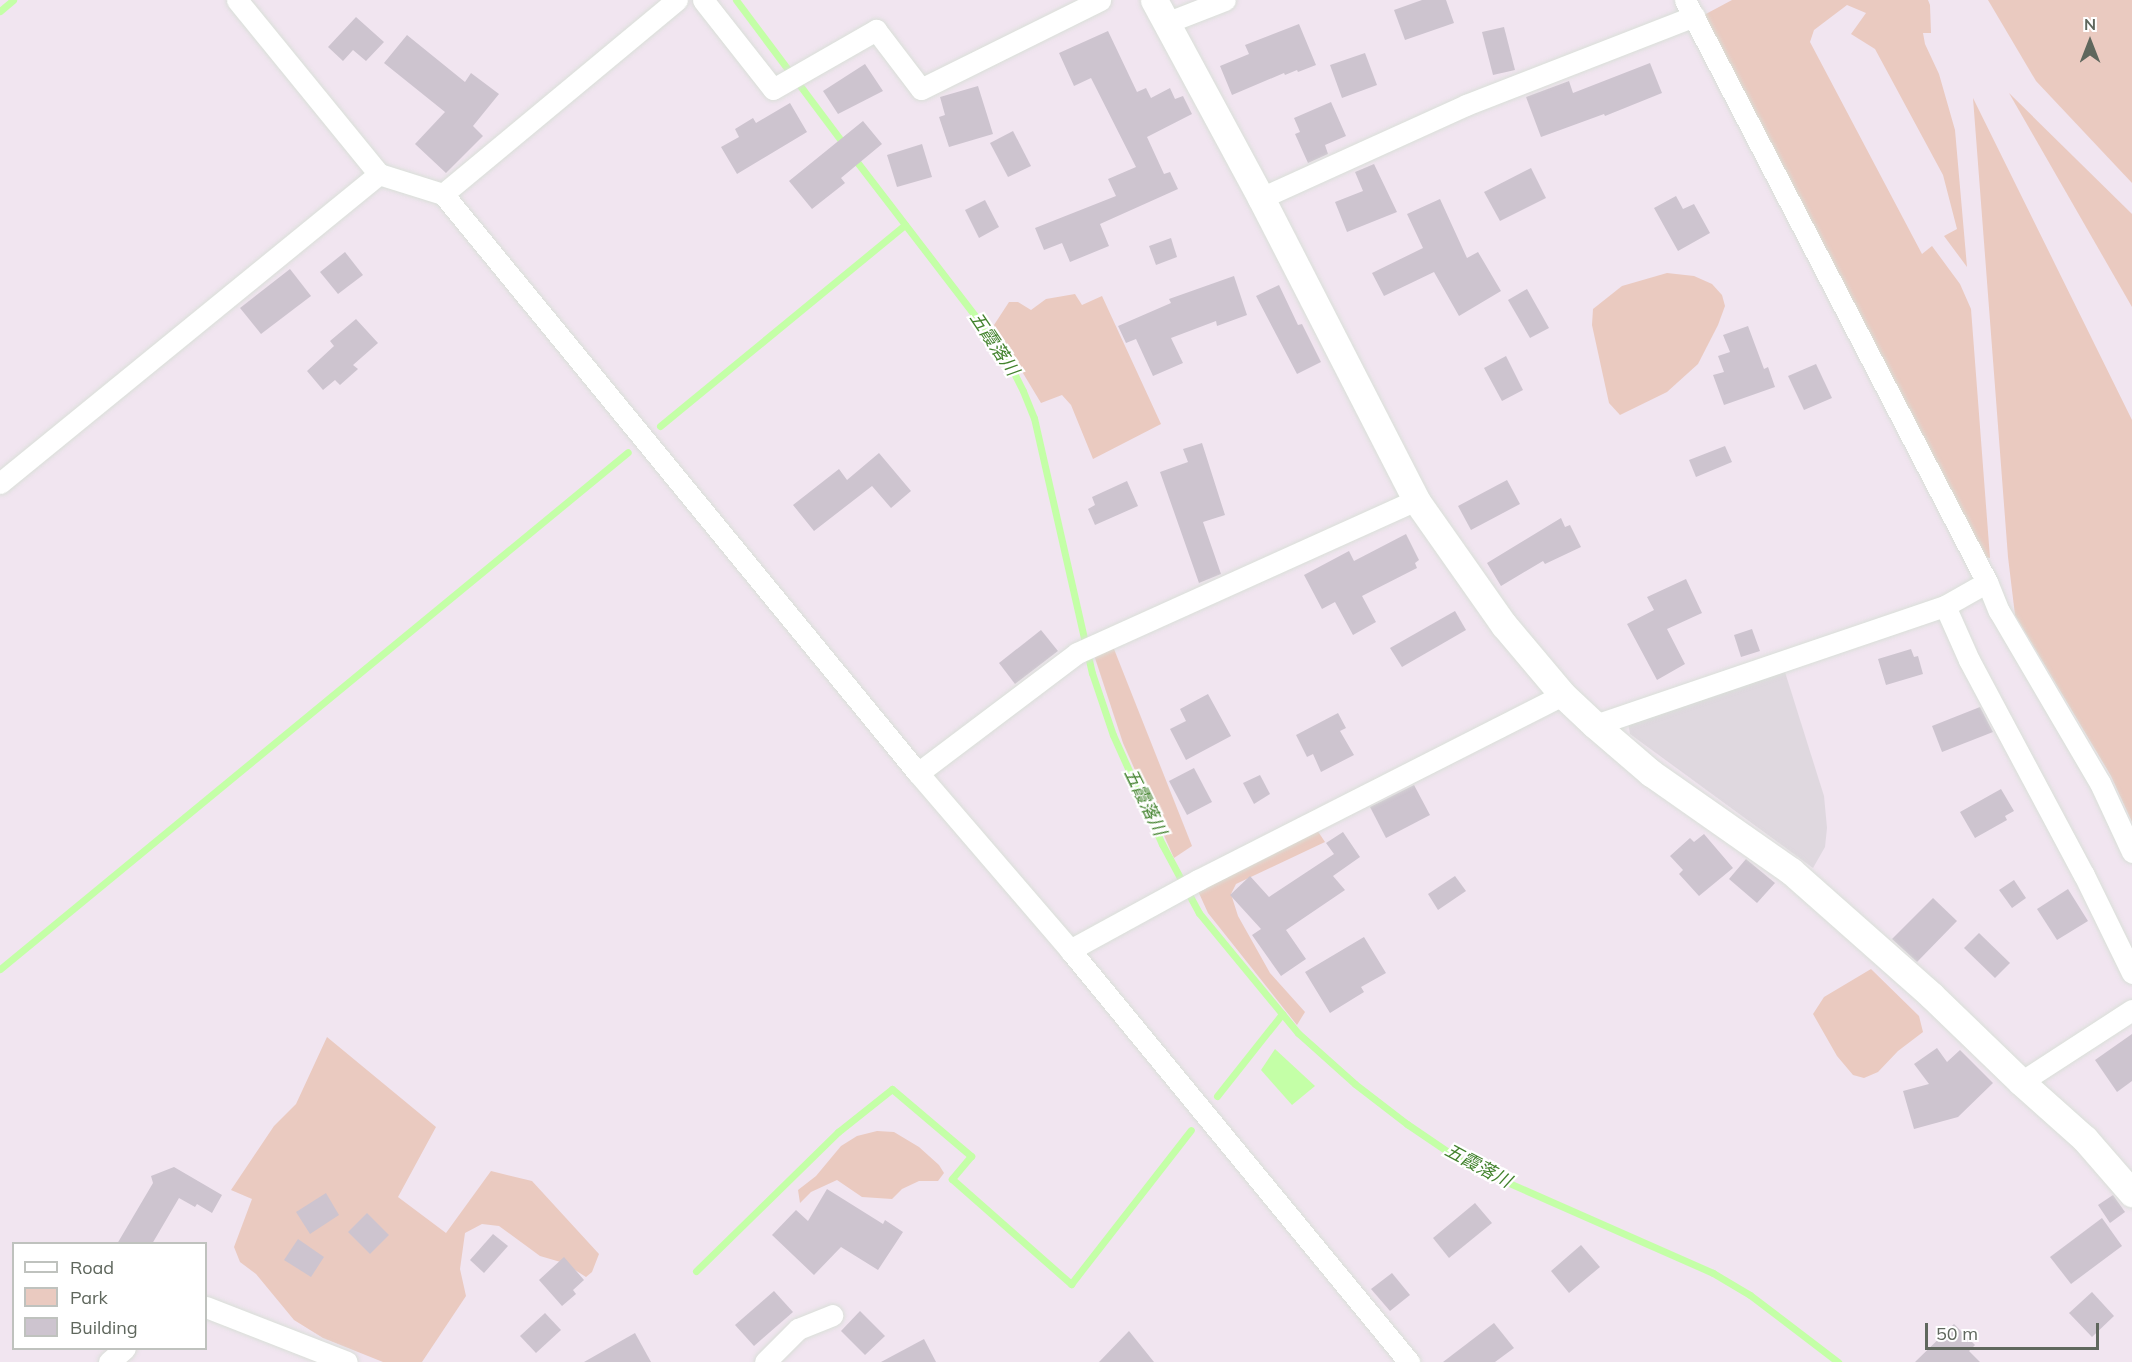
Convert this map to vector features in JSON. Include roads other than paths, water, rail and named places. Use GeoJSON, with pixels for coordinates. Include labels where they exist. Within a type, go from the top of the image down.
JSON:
{"type":"FeatureCollection","features":[{"type":"Feature","properties":{"kind":"street"},"geometry":{"type":"LineString","coordinates":[[237,0],[379,174],[443,194],[918,773],[1070,950],[1409,1362]]}},
{"type":"Feature","properties":{"kind":"street"},"geometry":{"type":"LineString","coordinates":[[443,194],[677,0]]}},
{"type":"Feature","properties":{"kind":"street"},"geometry":{"type":"LineString","coordinates":[[703,0],[773,89],[876,30],[921,89],[1100,0]]}},
{"type":"Feature","properties":{"kind":"street"},"geometry":{"type":"LineString","coordinates":[[1225,0],[1160,11],[1261,198],[1416,500],[1504,625],[1563,695],[1595,725],[1651,773],[1791,871],[1931,995],[2020,1082],[2085,1139],[2132,1193]]}},
{"type":"Feature","properties":{"kind":"street"},"geometry":{"type":"LineString","coordinates":[[1261,198],[1466,105],[1690,8],[1987,582],[1999,611],[2100,783],[2132,852]]}},
{"type":"Feature","properties":{"kind":"street"},"geometry":{"type":"LineString","coordinates":[[0,483],[379,174]]}},
{"type":"Feature","properties":{"kind":"street"},"geometry":{"type":"LineString","coordinates":[[918,773],[1085,649],[1416,500]]}},
{"type":"Feature","properties":{"kind":"street"},"geometry":{"type":"LineString","coordinates":[[1595,725],[1945,606],[1987,582]]}},
{"type":"Feature","properties":{"kind":"street"},"geometry":{"type":"LineString","coordinates":[[1945,606],[1969,660],[2084,875],[2132,974]]}},
{"type":"Feature","properties":{"kind":"street"},"geometry":{"type":"LineString","coordinates":[[1070,950],[1198,880],[1563,695]]}},
{"type":"Feature","properties":{"kind":"street"},"geometry":{"type":"LineString","coordinates":[[2020,1082],[2132,1010]]}},
{"type":"Feature","properties":{"kind":"street"},"geometry":{"type":"LineString","coordinates":[[207,1307],[347,1362]]}},
{"type":"Feature","properties":{"kind":"street"},"geometry":{"type":"LineString","coordinates":[[765,1362],[798,1329],[832,1314]]}},
{"type":"Feature","properties":{"kind":"street"},"geometry":{"type":"LineString","coordinates":[[109,1362],[123,1350]]}},
{"type":"Feature","properties":{"kind":"waterway"},"geometry":{"type":"LineString","coordinates":[[0,11],[13,0]]}},
{"type":"Feature","properties":{"kind":"waterway","name":"五霞落川"},"geometry":{"type":"LineString","coordinates":[[736,0],[846,147]]}},
{"type":"Feature","properties":{"kind":"waterway","name":"五霞落川"},"geometry":{"type":"LineString","coordinates":[[854,158],[1005,355],[1023,391],[1034,418],[1092,673],[1113,735],[1162,844],[1199,913],[1298,1033],[1355,1084],[1407,1124],[1466,1164],[1713,1273],[1750,1295],[1838,1362]]}},
{"type":"Feature","properties":{"kind":"waterway"},"geometry":{"type":"LineString","coordinates":[[660,426],[905,225]]}},
{"type":"Feature","properties":{"kind":"waterway"},"geometry":{"type":"LineString","coordinates":[[0,969],[628,452]]}},
{"type":"Feature","properties":{"kind":"waterway"},"geometry":{"type":"LineString","coordinates":[[1217,1096],[1282,1014]]}},
{"type":"Feature","properties":{"kind":"waterway"},"geometry":{"type":"LineString","coordinates":[[696,1271],[838,1132],[892,1089],[971,1156],[952,1179],[1071,1284],[1191,1130]]}}]}
